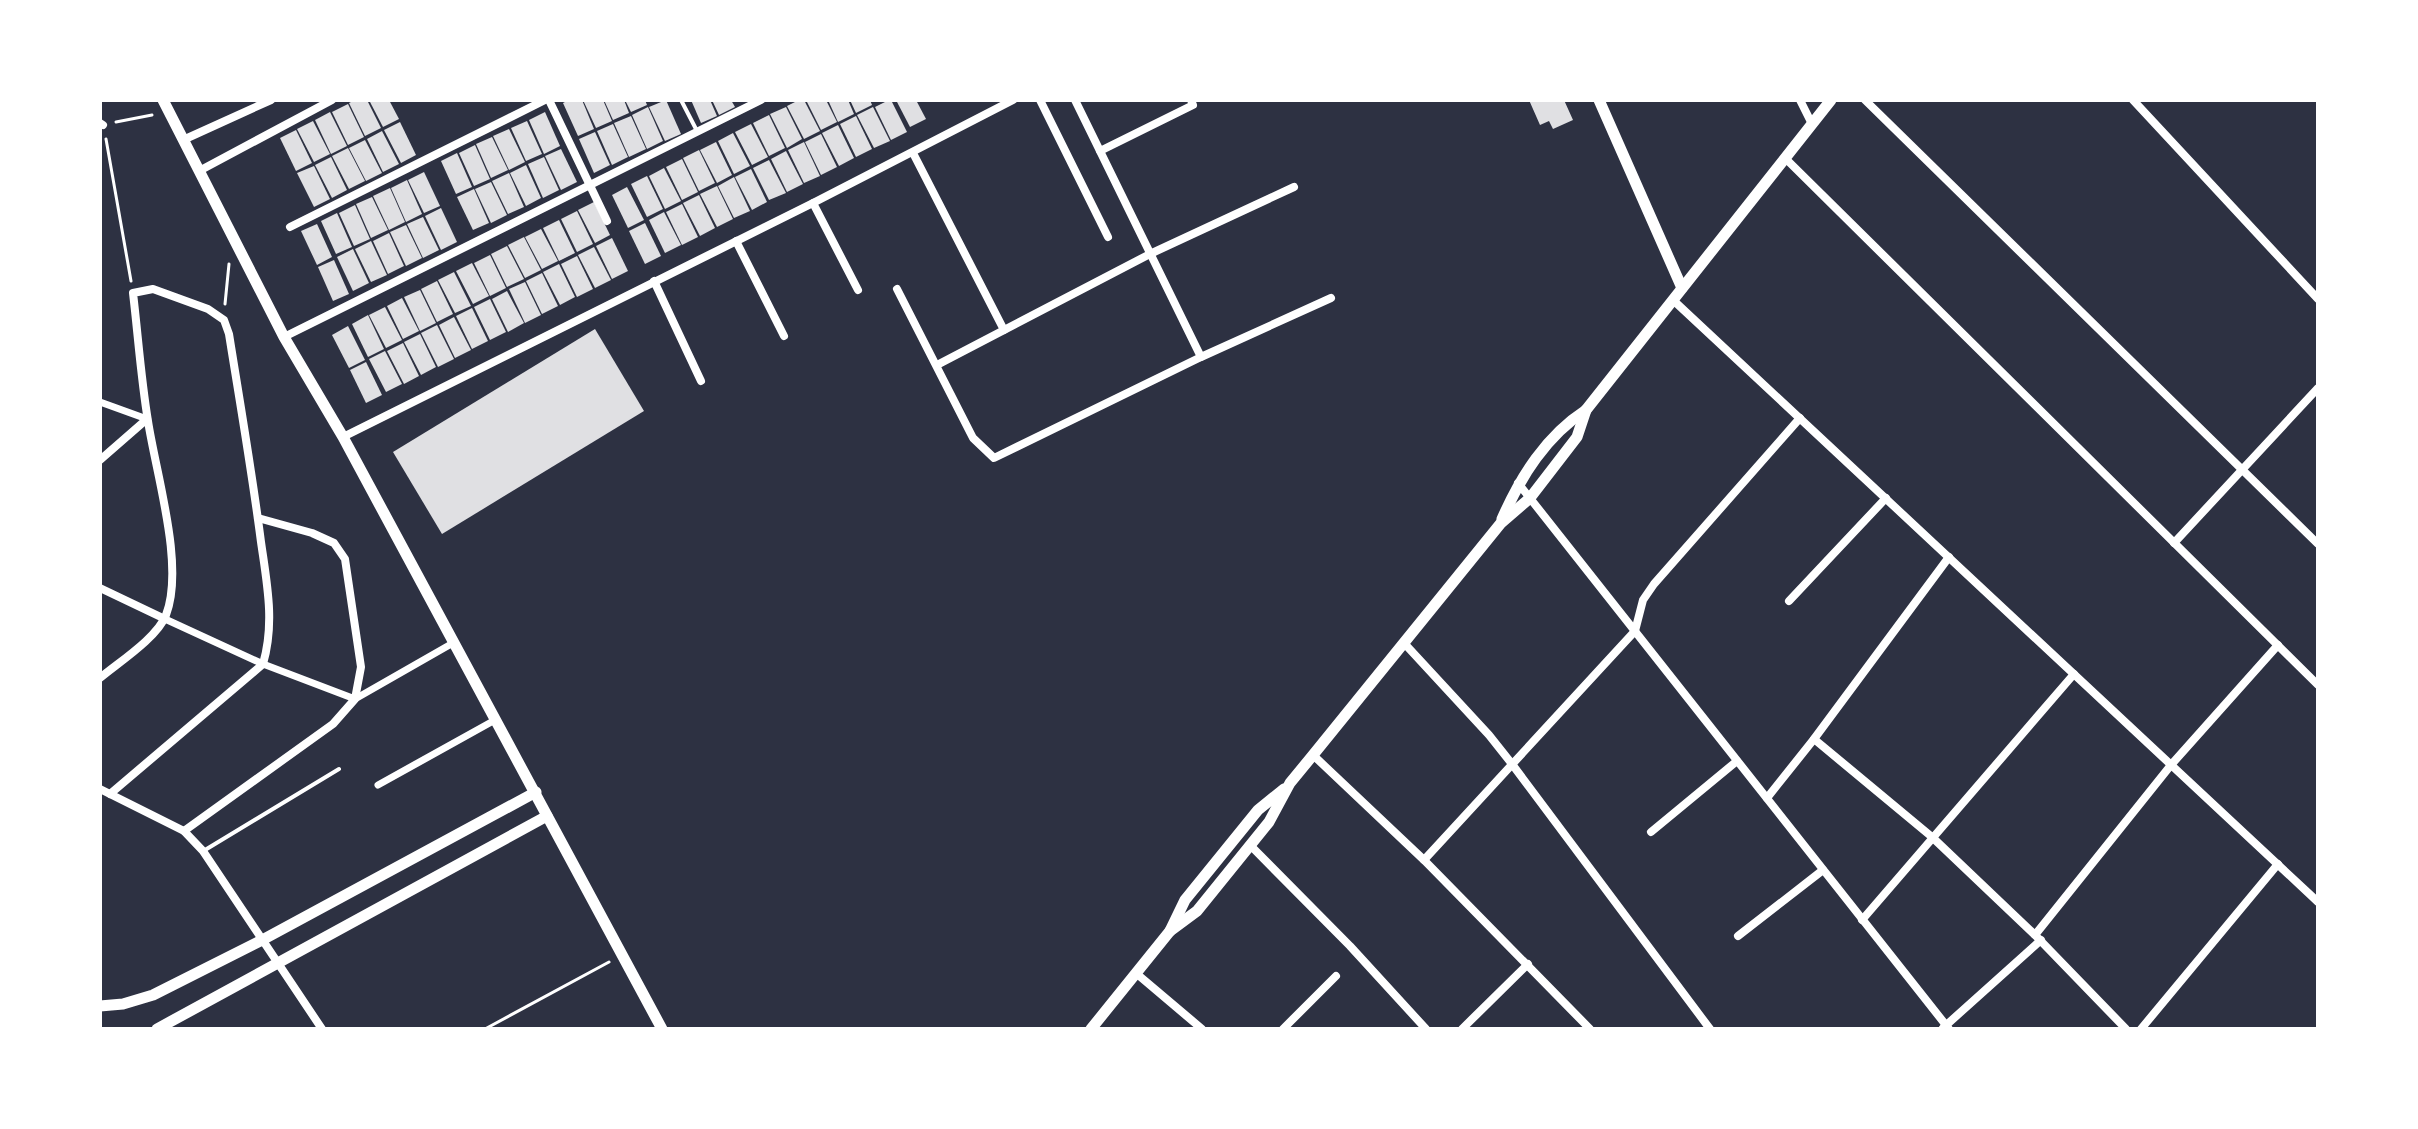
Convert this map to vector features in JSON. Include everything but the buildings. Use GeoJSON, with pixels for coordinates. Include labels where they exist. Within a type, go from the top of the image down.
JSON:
{"type":"FeatureCollection","features":[{"type":"Feature","properties":{"kind":"street"},"geometry":{"type":"LineString","coordinates":[[183,140],[271,100]]}},
{"type":"Feature","properties":{"kind":"street"},"geometry":{"type":"LineString","coordinates":[[199,171],[332,100]]}},
{"type":"Feature","properties":{"kind":"street"},"geometry":{"type":"LineString","coordinates":[[290,227],[547,100],[607,221]]}},
{"type":"Feature","properties":{"kind":"street"},"geometry":{"type":"LineString","coordinates":[[284,337],[761,100]]}},
{"type":"Feature","properties":{"kind":"street"},"geometry":{"type":"LineString","coordinates":[[343,437],[913,153],[1013,100]]}},
{"type":"Feature","properties":{"kind":"street"},"geometry":{"type":"LineString","coordinates":[[1040,100],[1108,237]]}},
{"type":"Feature","properties":{"kind":"street"},"geometry":{"type":"LineString","coordinates":[[1075,100],[1201,357]]}},
{"type":"Feature","properties":{"kind":"street"},"geometry":{"type":"LineString","coordinates":[[1100,151],[1193,105],[1191,100]]}},
{"type":"Feature","properties":{"kind":"street"},"geometry":{"type":"LineString","coordinates":[[1599,100],[1682,288]]}},
{"type":"Feature","properties":{"kind":"street"},"geometry":{"type":"LineString","coordinates":[[1800,100],[1812,124]]}},
{"type":"Feature","properties":{"kind":"street"},"geometry":{"type":"LineString","coordinates":[[1501,523],[1518,482],[1564,425],[1586,410],[1831,100]]}},
{"type":"Feature","properties":{"kind":"street"},"geometry":{"type":"LineString","coordinates":[[1865,100],[2318,544]]}},
{"type":"Feature","properties":{"kind":"street"},"geometry":{"type":"LineString","coordinates":[[2133,100],[2318,299]]}},
{"type":"Feature","properties":{"kind":"street"},"geometry":{"type":"LineString","coordinates":[[2142,108],[2151,100]]}},
{"type":"Feature","properties":{"kind":"street"},"geometry":{"type":"LineString","coordinates":[[166,106],[284,337],[343,437],[662,1029]]}},
{"type":"Feature","properties":{"kind":"street"},"geometry":{"type":"LineString","coordinates":[[913,153],[1004,330]]}},
{"type":"Feature","properties":{"kind":"street"},"geometry":{"type":"LineString","coordinates":[[1785,158],[2318,685]]}},
{"type":"Feature","properties":{"kind":"street"},"geometry":{"type":"LineString","coordinates":[[937,365],[1150,254],[1294,187]]}},
{"type":"Feature","properties":{"kind":"street"},"geometry":{"type":"LineString","coordinates":[[813,203],[858,290]]}},
{"type":"Feature","properties":{"kind":"street"},"geometry":{"type":"LineString","coordinates":[[736,241],[784,336]]}},
{"type":"Feature","properties":{"kind":"street"},"geometry":{"type":"LineString","coordinates":[[654,281],[701,381]]}},
{"type":"Feature","properties":{"kind":"street"},"geometry":{"type":"LineString","coordinates":[[100,678],[146,641],[165,619],[173,592],[173,563],[147,419],[133,293],[153,289],[208,309],[224,320],[229,334],[271,615],[270,642],[263,664],[110,794]]}},
{"type":"Feature","properties":{"kind":"street"},"geometry":{"type":"LineString","coordinates":[[897,289],[973,438],[994,458],[1201,357],[1331,298]]}},
{"type":"Feature","properties":{"kind":"street"},"geometry":{"type":"LineString","coordinates":[[1673,300],[2318,902]]}},
{"type":"Feature","properties":{"kind":"street"},"geometry":{"type":"LineString","coordinates":[[2174,543],[2318,388]]}},
{"type":"Feature","properties":{"kind":"street"},"geometry":{"type":"LineString","coordinates":[[100,402],[147,419]]}},
{"type":"Feature","properties":{"kind":"street"},"geometry":{"type":"LineString","coordinates":[[1091,1029],[1170,931],[1185,900],[1258,810],[1290,783],[1501,523],[1530,498],[1577,437],[1586,410]]}},
{"type":"Feature","properties":{"kind":"street"},"geometry":{"type":"LineString","coordinates":[[1424,860],[1635,631],[1643,600],[1654,584],[1800,418]]}},
{"type":"Feature","properties":{"kind":"street"},"geometry":{"type":"LineString","coordinates":[[100,460],[147,419]]}},
{"type":"Feature","properties":{"kind":"street"},"geometry":{"type":"LineString","coordinates":[[1518,482],[1945,1028],[2038,938],[2171,765],[2278,645]]}},
{"type":"Feature","properties":{"kind":"street"},"geometry":{"type":"LineString","coordinates":[[1789,601],[1886,498]]}},
{"type":"Feature","properties":{"kind":"street"},"geometry":{"type":"LineString","coordinates":[[258,518],[312,533],[334,543],[345,559],[361,667],[355,699]]}},
{"type":"Feature","properties":{"kind":"street"},"geometry":{"type":"LineString","coordinates":[[1767,798],[1949,557]]}},
{"type":"Feature","properties":{"kind":"street"},"geometry":{"type":"LineString","coordinates":[[100,588],[263,664],[355,699]]}},
{"type":"Feature","properties":{"kind":"street"},"geometry":{"type":"LineString","coordinates":[[184,831],[333,724],[355,699],[453,643]]}},
{"type":"Feature","properties":{"kind":"street"},"geometry":{"type":"LineString","coordinates":[[1404,643],[1512,764],[1710,1029]]}},
{"type":"Feature","properties":{"kind":"street"},"geometry":{"type":"LineString","coordinates":[[1862,920],[2074,674]]}},
{"type":"Feature","properties":{"kind":"street"},"geometry":{"type":"LineString","coordinates":[[378,785],[495,720]]}},
{"type":"Feature","properties":{"kind":"street"},"geometry":{"type":"LineString","coordinates":[[1814,739],[1932,837],[2038,938],[2126,1029]]}},
{"type":"Feature","properties":{"kind":"street"},"geometry":{"type":"LineString","coordinates":[[1313,755],[1424,860],[1590,1029]]}},
{"type":"Feature","properties":{"kind":"street"},"geometry":{"type":"LineString","coordinates":[[1651,832],[1737,761]]}},
{"type":"Feature","properties":{"kind":"street"},"geometry":{"type":"LineString","coordinates":[[1170,931],[1197,911],[1269,822],[1290,783]]}},
{"type":"Feature","properties":{"kind":"street"},"geometry":{"type":"LineString","coordinates":[[100,789],[184,831],[203,851],[322,1029]]}},
{"type":"Feature","properties":{"kind":"street"},"geometry":{"type":"LineString","coordinates":[[100,1006],[123,1004],[153,995],[264,939],[536,792]]}},
{"type":"Feature","properties":{"kind":"street"},"geometry":{"type":"LineString","coordinates":[[157,1029],[547,816]]}},
{"type":"Feature","properties":{"kind":"street"},"geometry":{"type":"LineString","coordinates":[[1250,845],[1350,946],[1426,1029]]}},
{"type":"Feature","properties":{"kind":"street"},"geometry":{"type":"LineString","coordinates":[[2141,1029],[2278,864]]}},
{"type":"Feature","properties":{"kind":"street"},"geometry":{"type":"LineString","coordinates":[[1738,936],[1823,870]]}},
{"type":"Feature","properties":{"kind":"street"},"geometry":{"type":"LineString","coordinates":[[1462,1029],[1528,964]]}},
{"type":"Feature","properties":{"kind":"street"},"geometry":{"type":"LineString","coordinates":[[1137,974],[1202,1029]]}},
{"type":"Feature","properties":{"kind":"street"},"geometry":{"type":"LineString","coordinates":[[1283,1029],[1336,976]]}},
{"type":"Feature","properties":{"kind":"lane"},"geometry":{"type":"LineString","coordinates":[[681,100],[697,131]]}},
{"type":"Feature","properties":{"kind":"lane"},"geometry":{"type":"LineString","coordinates":[[203,851],[339,769]]}},
{"type":"Feature","properties":{"kind":"path"},"geometry":{"type":"LineString","coordinates":[[133,293],[102,124],[166,106]]}},
{"type":"Feature","properties":{"kind":"path"},"geometry":{"type":"LineString","coordinates":[[224,320],[229,263]]}},
{"type":"Feature","properties":{"kind":"path"},"geometry":{"type":"LineString","coordinates":[[485,1029],[623,954]]}}]}
